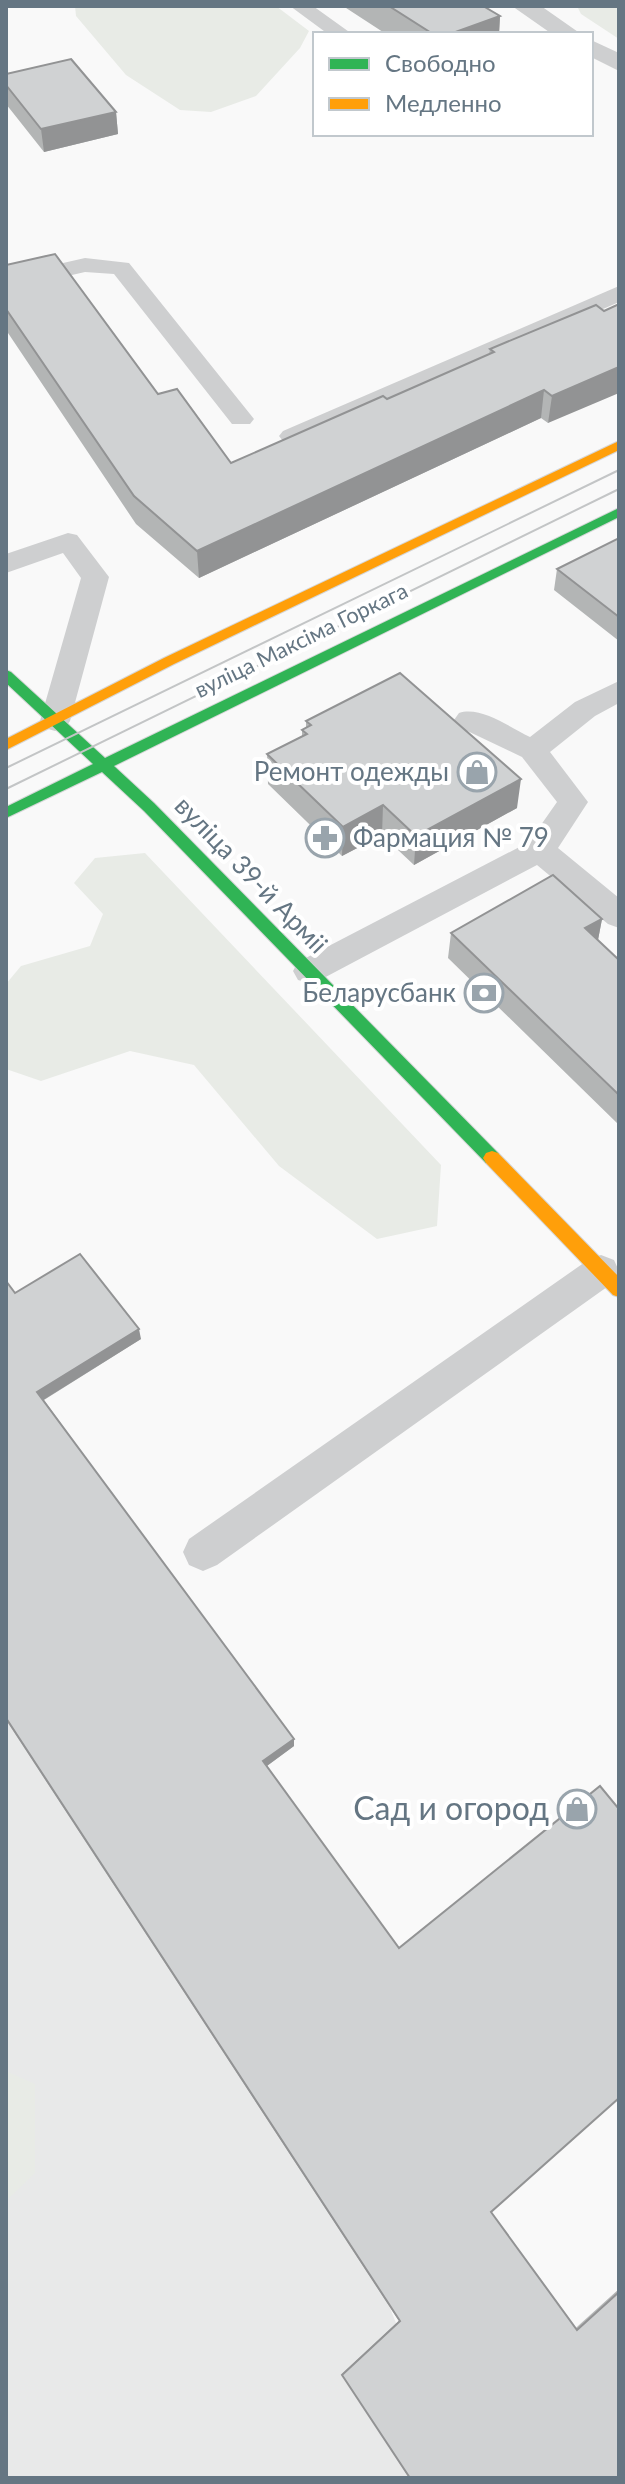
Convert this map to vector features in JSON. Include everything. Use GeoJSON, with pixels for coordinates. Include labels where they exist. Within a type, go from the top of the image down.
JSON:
{"type":"FeatureCollection","features":[{"type":"Feature","properties":{"kind":"main road","name":"вуліца Максіма Горкага"},"geometry":{"type":"LineString","coordinates":[[6,745],[169,661],[619,445]]}},
{"type":"Feature","properties":{"kind":"main road","name":"вуліца Максіма Горкага"},"geometry":{"type":"LineString","coordinates":[[6,813],[619,512]]}},
{"type":"Feature","properties":{"kind":"main road","name":"вуліца 39-й Арміі"},"geometry":{"type":"LineString","coordinates":[[6,675],[149,807],[610,1280]]}},
{"type":"Feature","properties":{"kind":"street"},"geometry":{"type":"LineString","coordinates":[[524,6],[566,32]]}},
{"type":"Feature","properties":{"kind":"street"},"geometry":{"type":"LineString","coordinates":[[593,48],[619,63]]}},
{"type":"Feature","properties":{"kind":"lane"},"geometry":{"type":"LineString","coordinates":[[300,6],[339,32]]}},
{"type":"Feature","properties":{"kind":"lane"},"geometry":{"type":"LineString","coordinates":[[6,283],[85,265],[121,268],[241,419]]}},
{"type":"Feature","properties":{"kind":"lane"},"geometry":{"type":"LineString","coordinates":[[292,436],[619,293]]}},
{"type":"Feature","properties":{"kind":"lane"},"geometry":{"type":"LineString","coordinates":[[6,564],[68,541],[95,577],[55,721]]}},
{"type":"Feature","properties":{"kind":"lane"},"geometry":{"type":"LineString","coordinates":[[532,750],[585,709],[619,691]]}},
{"type":"Feature","properties":{"kind":"lane"},"geometry":{"type":"LineString","coordinates":[[309,971],[540,850],[573,802],[532,750],[469,720]]}},
{"type":"Feature","properties":{"kind":"lane"},"geometry":{"type":"LineString","coordinates":[[540,850],[619,916]]}},
{"type":"Feature","properties":{"kind":"lane"},"geometry":{"type":"LineString","coordinates":[[203,1552],[610,1280]]}},
{"type":"Feature","properties":{"kind":"shaded area"},"geometry":{"type":"Polygon","coordinates":[[[75,6],[276,6],[309,31],[300,48],[256,96],[211,112],[180,110],[126,75],[76,16],[75,6]]]}},
{"type":"Feature","properties":{"kind":"shaded area"},"geometry":{"type":"Polygon","coordinates":[[[577,6],[619,6],[619,39],[581,14],[577,6]]]}},
{"type":"Feature","properties":{"kind":"shaded area"},"geometry":{"type":"Polygon","coordinates":[[[145,853],[441,1165],[437,1226],[377,1239],[279,1166],[194,1065],[130,1051],[41,1081],[6,1069],[6,984],[21,966],[90,946],[103,914],[74,883],[95,858],[145,853]]]}},
{"type":"Feature","properties":{"kind":"shaded area"},"geometry":{"type":"Polygon","coordinates":[[[6,1720],[388,2303],[396,2323],[573,2330],[619,2289],[619,2478],[6,2478],[6,1720]]]}},
{"type":"Feature","properties":{"kind":"shaded area"},"geometry":{"type":"Polygon","coordinates":[[[6,2071],[35,2084],[35,2173],[6,2201],[6,2071]]]}},
{"type":"Feature","properties":{"kind":"building"},"geometry":{"type":"Polygon","coordinates":[[[389,6],[483,6],[500,16],[456,32],[430,32],[389,6]]]}},
{"type":"Feature","properties":{"kind":"building"},"geometry":{"type":"Polygon","coordinates":[[[71,59],[116,112],[41,129],[6,85],[6,74],[71,59]]]}},
{"type":"Feature","properties":{"kind":"building"},"geometry":{"type":"Polygon","coordinates":[[[55,254],[158,394],[177,389],[231,463],[383,396],[387,399],[494,352],[490,349],[596,305],[604,311],[619,304],[619,367],[552,396],[544,390],[197,551],[134,496],[6,309],[6,265],[55,254]]]}},
{"type":"Feature","properties":{"kind":"building"},"geometry":{"type":"Polygon","coordinates":[[[619,538],[619,617],[557,569],[619,538]]]}},
{"type":"Feature","properties":{"kind":"building"},"geometry":{"type":"Polygon","coordinates":[[[400,673],[521,779],[416,836],[383,805],[343,827],[267,754],[307,734],[302,730],[311,725],[306,721],[400,673]]]}},
{"type":"Feature","properties":{"kind":"building"},"geometry":{"type":"Polygon","coordinates":[[[553,875],[602,919],[585,928],[619,960],[619,1095],[451,933],[553,875]]]}},
{"type":"Feature","properties":{"kind":"building"},"geometry":{"type":"Polygon","coordinates":[[[80,1254],[139,1329],[37,1392],[294,1739],[263,1761],[399,1948],[600,1786],[619,1809],[619,2098],[491,2212],[577,2330],[619,2292],[619,2478],[410,2478],[342,2375],[400,2321],[6,1718],[6,1281],[15,1293],[80,1254]]]}},
{"type":"Feature","properties":{"kind":"tram line"},"geometry":{"type":"LineString","coordinates":[[6,768],[619,470]]}},
{"type":"Feature","properties":{"kind":"tram line"},"geometry":{"type":"LineString","coordinates":[[6,789],[619,489]]}},
{"type":"Feature","properties":{"kind":"traffic: fast"},"geometry":{"type":"LineString","coordinates":[[6,813],[619,512]]}},
{"type":"Feature","properties":{"kind":"traffic: fast"},"geometry":{"type":"LineString","coordinates":[[6,675],[149,807],[492,1158]]}},
{"type":"Feature","properties":{"kind":"traffic: slow"},"geometry":{"type":"LineString","coordinates":[[6,745],[169,661],[619,445]]}},
{"type":"Feature","properties":{"kind":"traffic: slow"},"geometry":{"type":"LineString","coordinates":[[492,1158],[619,1289]]}},
{"type":"Feature","properties":{"kind":"place","name":"Ремонт одежды"},"geometry":{"type":"Point","coordinates":[477,772]}},
{"type":"Feature","properties":{"kind":"place","name":"Фармация № 79"},"geometry":{"type":"Point","coordinates":[325,838]}},
{"type":"Feature","properties":{"kind":"place","name":"Беларусбанк"},"geometry":{"type":"Point","coordinates":[484,993]}},
{"type":"Feature","properties":{"kind":"place","name":"Сад и огород"},"geometry":{"type":"Point","coordinates":[577,1809]}}]}
